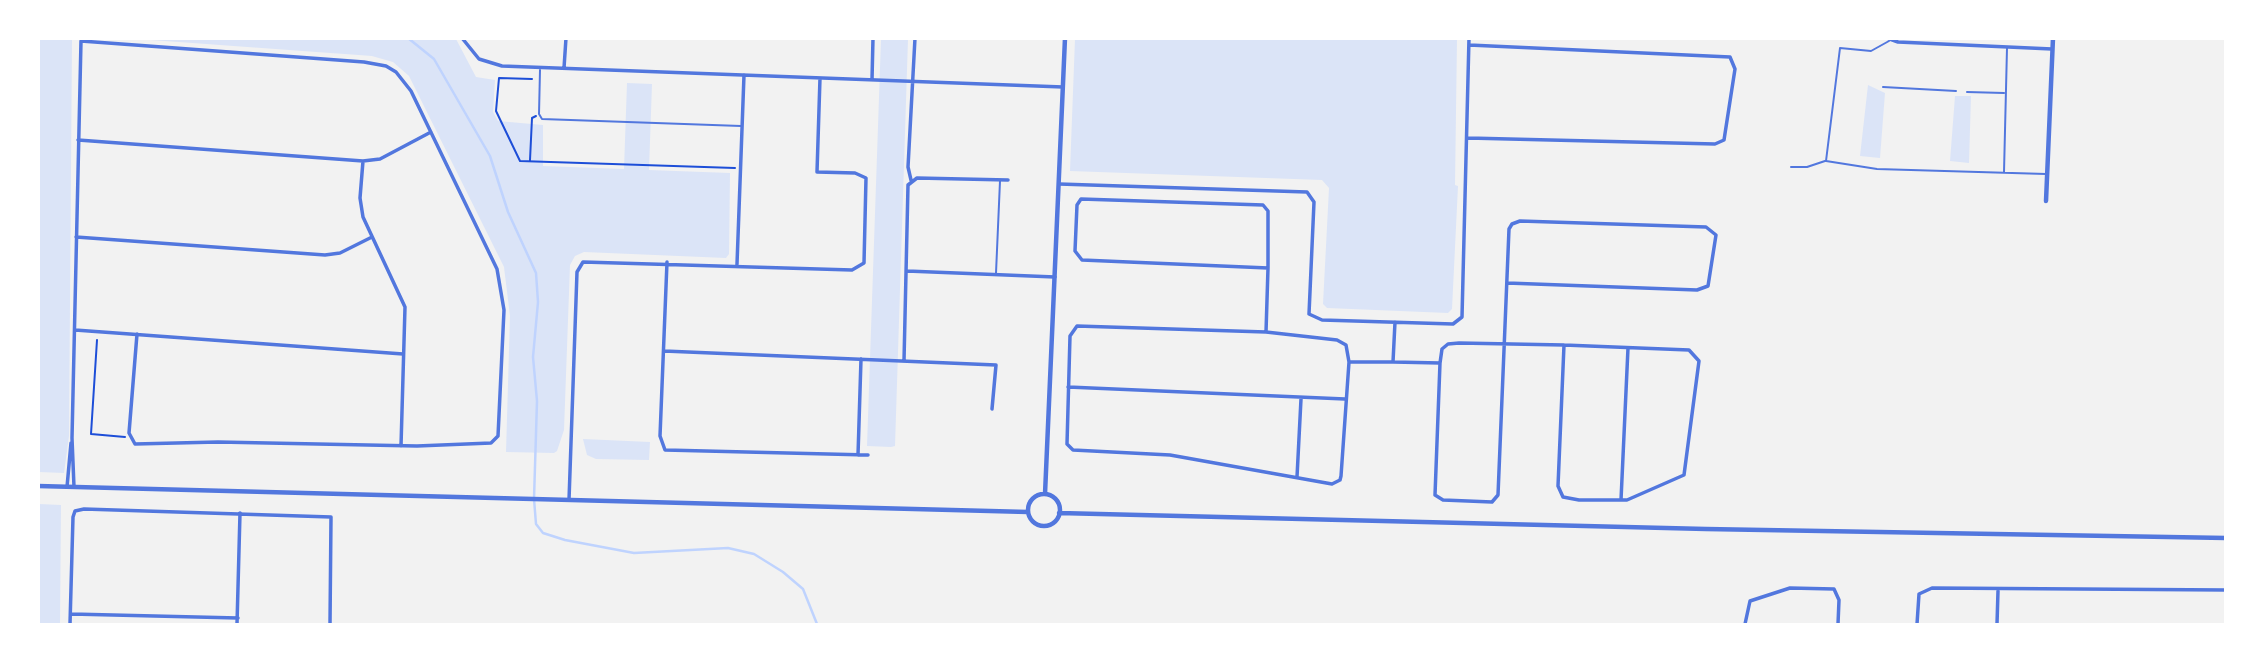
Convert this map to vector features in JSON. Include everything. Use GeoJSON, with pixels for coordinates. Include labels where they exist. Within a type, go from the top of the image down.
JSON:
{"type":"FeatureCollection","features":[{"type":"Feature","properties":{"kind":"street"},"geometry":{"type":"LineString","coordinates":[[462,38],[474,54],[486,63],[540,68],[1063,87]]}},
{"type":"Feature","properties":{"kind":"street"},"geometry":{"type":"LineString","coordinates":[[564,68],[566,38]]}},
{"type":"Feature","properties":{"kind":"street"},"geometry":{"type":"LineString","coordinates":[[872,80],[873,38]]}},
{"type":"Feature","properties":{"kind":"street"},"geometry":{"type":"LineString","coordinates":[[911,181],[908,167],[915,38]]}},
{"type":"Feature","properties":{"kind":"street"},"geometry":{"type":"LineString","coordinates":[[1045,494],[1065,38]]}},
{"type":"Feature","properties":{"kind":"street"},"geometry":{"type":"LineString","coordinates":[[1059,184],[1307,192],[1314,202],[1310,314],[1322,320],[1453,324],[1462,317],[1469,38]]}},
{"type":"Feature","properties":{"kind":"street"},"geometry":{"type":"LineString","coordinates":[[2046,201],[2053,38]]}},
{"type":"Feature","properties":{"kind":"street"},"geometry":{"type":"LineString","coordinates":[[74,487],[72,438],[80,40],[375,63],[396,72],[404,80],[431,132],[491,253],[501,282],[504,310],[499,434],[491,443],[401,446],[218,442],[140,445],[130,437],[137,334]]}},
{"type":"Feature","properties":{"kind":"street"},"geometry":{"type":"LineString","coordinates":[[1888,40],[2052,48]]}},
{"type":"Feature","properties":{"kind":"street"},"geometry":{"type":"LineString","coordinates":[[1468,138],[1715,144],[1724,141],[1735,69],[1730,57],[1469,45]]}},
{"type":"Feature","properties":{"kind":"street"},"geometry":{"type":"LineString","coordinates":[[737,264],[744,75]]}},
{"type":"Feature","properties":{"kind":"street"},"geometry":{"type":"LineString","coordinates":[[569,499],[579,266],[593,260],[852,270],[864,263],[866,178],[855,173],[817,172],[820,78]]}},
{"type":"Feature","properties":{"kind":"street"},"geometry":{"type":"LineString","coordinates":[[78,140],[363,161],[380,159],[431,132]]}},
{"type":"Feature","properties":{"kind":"street"},"geometry":{"type":"LineString","coordinates":[[363,161],[360,204],[372,237],[403,299],[401,446]]}},
{"type":"Feature","properties":{"kind":"street"},"geometry":{"type":"LineString","coordinates":[[904,361],[908,185],[917,178],[1008,180]]}},
{"type":"Feature","properties":{"kind":"street"},"geometry":{"type":"LineString","coordinates":[[1266,332],[1268,268],[1268,211],[1263,205],[1081,199],[1077,205],[1075,251],[1082,260],[1268,268]]}},
{"type":"Feature","properties":{"kind":"street"},"geometry":{"type":"LineString","coordinates":[[1507,283],[1697,290],[1708,286],[1716,235],[1706,226],[1520,222],[1509,229],[1507,283],[1504,345],[1498,495],[1492,502],[1443,500],[1435,495],[1440,363],[1442,349],[1448,344],[1504,345],[1564,345],[1689,350],[1699,361],[1684,475],[1621,500],[1563,496],[1558,486],[1564,345]]}},
{"type":"Feature","properties":{"kind":"street"},"geometry":{"type":"LineString","coordinates":[[76,237],[325,256],[340,253],[372,237]]}},
{"type":"Feature","properties":{"kind":"street"},"geometry":{"type":"LineString","coordinates":[[667,262],[660,436],[665,450],[868,455]]}},
{"type":"Feature","properties":{"kind":"street"},"geometry":{"type":"LineString","coordinates":[[906,271],[1055,277]]}},
{"type":"Feature","properties":{"kind":"street"},"geometry":{"type":"LineString","coordinates":[[1393,362],[1395,322]]}},
{"type":"Feature","properties":{"kind":"street"},"geometry":{"type":"LineString","coordinates":[[1077,327],[1266,332],[1342,341],[1348,350],[1349,362],[1340,480],[1327,484],[1157,453],[1073,450],[1069,448],[1066,439],[1070,336],[1077,327]]}},
{"type":"Feature","properties":{"kind":"street"},"geometry":{"type":"LineString","coordinates":[[75,330],[403,354]]}},
{"type":"Feature","properties":{"kind":"street"},"geometry":{"type":"LineString","coordinates":[[1621,500],[1628,348]]}},
{"type":"Feature","properties":{"kind":"street"},"geometry":{"type":"LineString","coordinates":[[664,351],[996,365],[992,409]]}},
{"type":"Feature","properties":{"kind":"street"},"geometry":{"type":"LineString","coordinates":[[858,455],[860,359]]}},
{"type":"Feature","properties":{"kind":"street"},"geometry":{"type":"LineString","coordinates":[[1349,362],[1440,363]]}},
{"type":"Feature","properties":{"kind":"street"},"geometry":{"type":"LineString","coordinates":[[1068,387],[1345,399]]}},
{"type":"Feature","properties":{"kind":"street"},"geometry":{"type":"LineString","coordinates":[[1297,477],[1301,398]]}},
{"type":"Feature","properties":{"kind":"street"},"geometry":{"type":"LineString","coordinates":[[67,486],[72,438]]}},
{"type":"Feature","properties":{"kind":"street"},"geometry":{"type":"LineString","coordinates":[[38,486],[1028,512]]}},
{"type":"Feature","properties":{"kind":"street"},"geometry":{"type":"LineString","coordinates":[[1045,494],[1058,502],[1059,513],[1055,521],[1042,526],[1033,521],[1028,512],[1031,501],[1045,494]]}},
{"type":"Feature","properties":{"kind":"street"},"geometry":{"type":"LineString","coordinates":[[70,625],[75,511],[331,517],[330,625]]}},
{"type":"Feature","properties":{"kind":"street"},"geometry":{"type":"LineString","coordinates":[[237,625],[240,513]]}},
{"type":"Feature","properties":{"kind":"street"},"geometry":{"type":"LineString","coordinates":[[1059,513],[1737,530],[2225,538]]}},
{"type":"Feature","properties":{"kind":"street"},"geometry":{"type":"LineString","coordinates":[[1917,625],[1919,594],[1924,590],[1998,591],[2081,587],[2225,590]]}},
{"type":"Feature","properties":{"kind":"street"},"geometry":{"type":"LineString","coordinates":[[1745,625],[1750,601],[1790,588],[1834,589],[1839,600],[1838,625]]}},
{"type":"Feature","properties":{"kind":"street"},"geometry":{"type":"LineString","coordinates":[[1997,625],[1998,591]]}},
{"type":"Feature","properties":{"kind":"street"},"geometry":{"type":"LineString","coordinates":[[71,614],[238,618]]}},
{"type":"Feature","properties":{"kind":"lane"},"geometry":{"type":"LineString","coordinates":[[1826,160],[1840,48],[1871,51],[1888,40]]}},
{"type":"Feature","properties":{"kind":"lane"},"geometry":{"type":"LineString","coordinates":[[2004,173],[2007,47]]}},
{"type":"Feature","properties":{"kind":"lane"},"geometry":{"type":"LineString","coordinates":[[540,68],[539,116],[542,119],[742,126]]}},
{"type":"Feature","properties":{"kind":"lane"},"geometry":{"type":"LineString","coordinates":[[1883,87],[1956,91]]}},
{"type":"Feature","properties":{"kind":"lane"},"geometry":{"type":"LineString","coordinates":[[1967,92],[2005,93]]}},
{"type":"Feature","properties":{"kind":"lane"},"geometry":{"type":"LineString","coordinates":[[1791,167],[1807,167],[1826,160],[1877,169],[2047,174]]}},
{"type":"Feature","properties":{"kind":"lane"},"geometry":{"type":"LineString","coordinates":[[996,275],[1000,180]]}},
{"type":"Feature","properties":{"kind":"path"},"geometry":{"type":"LineString","coordinates":[[532,79],[499,78],[496,111],[520,161],[731,168]]}},
{"type":"Feature","properties":{"kind":"path"},"geometry":{"type":"LineString","coordinates":[[530,161],[532,118],[539,116]]}},
{"type":"Feature","properties":{"kind":"path"},"geometry":{"type":"LineString","coordinates":[[97,340],[91,434],[130,437]]}},
{"type":"Feature","properties":{"kind":"shaded area"},"geometry":{"type":"Polygon","coordinates":[[[39,38],[72,39],[69,436],[64,473],[39,472],[39,38]]]}},
{"type":"Feature","properties":{"kind":"shaded area"},"geometry":{"type":"Polygon","coordinates":[[[137,39],[456,39],[476,77],[495,80],[493,112],[498,121],[543,125],[543,166],[624,169],[627,83],[652,84],[649,170],[730,173],[729,254],[726,258],[584,252],[575,256],[570,265],[564,430],[557,451],[506,452],[510,316],[504,267],[409,76],[393,62],[372,56],[137,39]]]}},
{"type":"Feature","properties":{"kind":"shaded area"},"geometry":{"type":"Polygon","coordinates":[[[881,39],[908,39],[895,446],[891,447],[867,446],[881,39]]]}},
{"type":"Feature","properties":{"kind":"shaded area"},"geometry":{"type":"Polygon","coordinates":[[[1075,39],[1457,39],[1455,185],[1458,186],[1452,309],[1448,313],[1327,308],[1323,304],[1329,188],[1322,180],[1070,171],[1075,39]]]}},
{"type":"Feature","properties":{"kind":"shaded area"},"geometry":{"type":"Polygon","coordinates":[[[1868,85],[1885,93],[1880,158],[1860,156],[1868,85]]]}},
{"type":"Feature","properties":{"kind":"shaded area"},"geometry":{"type":"Polygon","coordinates":[[[1955,96],[1971,96],[1969,163],[1950,161],[1955,96]]]}},
{"type":"Feature","properties":{"kind":"shaded area"},"geometry":{"type":"Polygon","coordinates":[[[583,439],[650,442],[649,460],[596,459],[587,455],[583,439]]]}},
{"type":"Feature","properties":{"kind":"shaded area"},"geometry":{"type":"Polygon","coordinates":[[[39,504],[61,505],[60,624],[39,624],[39,504]]]}},
{"type":"Feature","properties":{"kind":"waterway"},"geometry":{"type":"LineString","coordinates":[[408,38],[434,59],[490,156],[508,212],[536,273],[538,302],[533,357],[537,401],[534,499],[536,524],[543,533],[565,540],[634,553],[728,548],[754,554],[783,572],[803,589],[817,624]]}}]}
